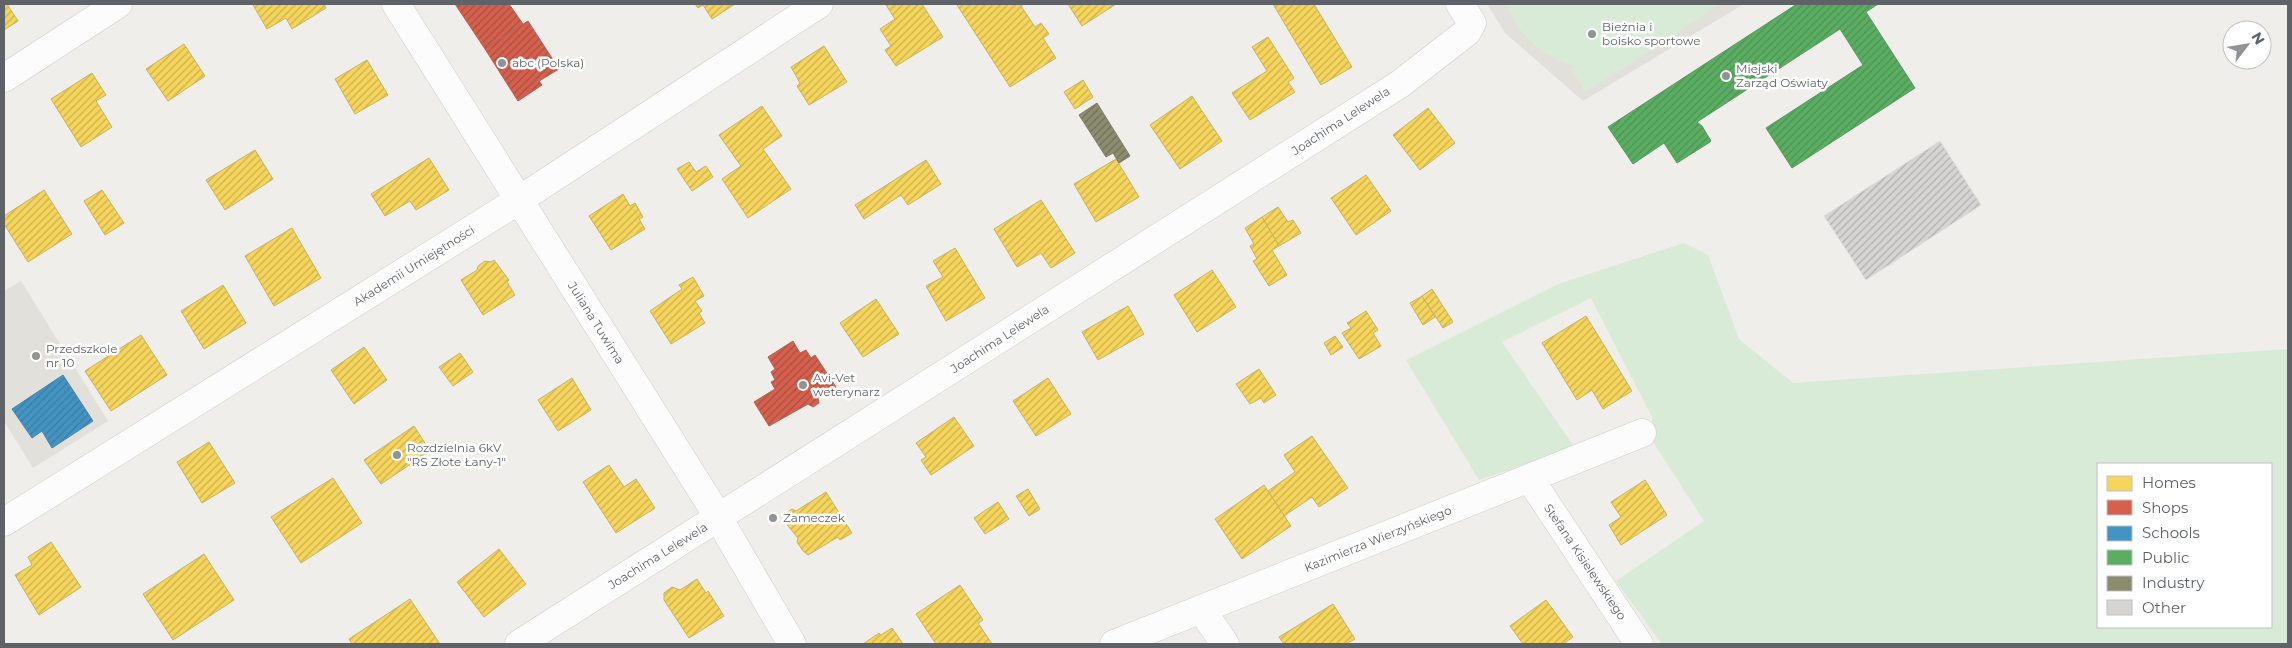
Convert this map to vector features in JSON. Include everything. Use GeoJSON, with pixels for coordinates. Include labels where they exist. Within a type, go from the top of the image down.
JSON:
{"type":"FeatureCollection","features":[{"type":"Feature","properties":{"kind":"street"},"geometry":{"type":"LineString","coordinates":[[4,78],[118,4]]}},
{"type":"Feature","properties":{"kind":"street","name":"Juliana Tuwima"},"geometry":{"type":"LineString","coordinates":[[396,4],[718,518],[792,644]]}},
{"type":"Feature","properties":{"kind":"street","name":"Akademii Umiejętności"},"geometry":{"type":"LineString","coordinates":[[4,522],[519,200],[819,4]]}},
{"type":"Feature","properties":{"kind":"street","name":"Joachima Lelewela"},"geometry":{"type":"LineString","coordinates":[[519,644],[1400,84],[1467,32],[1466,13]]}},
{"type":"Feature","properties":{"kind":"street","name":"Kazimierza Wierzyńskiego"},"geometry":{"type":"LineString","coordinates":[[1114,644],[1642,433]]}},
{"type":"Feature","properties":{"kind":"street","name":"Stefana Kisielewskiego"},"geometry":{"type":"LineString","coordinates":[[1530,479],[1640,644]]}},
{"type":"Feature","properties":{"kind":"street"},"geometry":{"type":"LineString","coordinates":[[1201,609],[1225,644]]}},
{"type":"Feature","properties":{"kind":"shaded area","name":"Bieżnia i boisko sportowe"},"geometry":{"type":"Polygon","coordinates":[[[1487,4],[1744,4],[1583,101],[1505,33],[1487,4]]]}},
{"type":"Feature","properties":{"kind":"shaded area","name":"Przedszkole nr 10"},"geometry":{"type":"Polygon","coordinates":[[[21,281],[108,421],[33,468],[4,421],[4,291],[21,281]]]}},
{"type":"Feature","properties":{"kind":"green space","name":"Bieżnia i boisko sportowe"},"geometry":{"type":"Polygon","coordinates":[[[1507,4],[1721,4],[1586,92],[1571,69],[1574,66],[1551,57],[1533,44],[1518,26],[1507,4]]]}},
{"type":"Feature","properties":{"kind":"green space"},"geometry":{"type":"Polygon","coordinates":[[[1684,243],[1708,255],[1739,339],[1793,383],[2288,349],[2288,644],[1662,644],[1616,581],[1704,521],[1653,442],[1652,417],[1591,298],[1502,342],[1575,448],[1479,480],[1406,360],[1558,284],[1684,243]]]}},
{"type":"Feature","properties":{"kind":"building: Homes"},"geometry":{"type":"Polygon","coordinates":[[[4,4],[7,4],[18,21],[4,30],[4,4]]]}},
{"type":"Feature","properties":{"kind":"building: Homes"},"geometry":{"type":"Polygon","coordinates":[[[254,4],[324,4],[326,8],[292,29],[286,18],[267,29],[254,4]]]}},
{"type":"Feature","properties":{"kind":"building: Homes"},"geometry":{"type":"Polygon","coordinates":[[[695,4],[735,4],[712,19],[703,5],[698,8],[695,4]]]}},
{"type":"Feature","properties":{"kind":"building: Homes"},"geometry":{"type":"Polygon","coordinates":[[[922,4],[943,37],[896,66],[885,50],[891,46],[880,29],[895,19],[886,5],[922,4]]]}},
{"type":"Feature","properties":{"kind":"building: Homes"},"geometry":{"type":"Polygon","coordinates":[[[1024,4],[1021,6],[1035,27],[1041,23],[1049,34],[1043,38],[1056,58],[1010,87],[957,5],[1024,4]]]}},
{"type":"Feature","properties":{"kind":"building: Homes"},"geometry":{"type":"Polygon","coordinates":[[[1068,4],[1116,4],[1082,26],[1068,4]]]}},
{"type":"Feature","properties":{"kind":"building: Homes"},"geometry":{"type":"Polygon","coordinates":[[[1273,4],[1314,4],[1352,67],[1321,85],[1273,4]]]}},
{"type":"Feature","properties":{"kind":"building: Homes"},"geometry":{"type":"Polygon","coordinates":[[[1268,37],[1294,78],[1288,82],[1295,92],[1250,120],[1232,93],[1267,71],[1252,47],[1268,37]]]}},
{"type":"Feature","properties":{"kind":"building: Homes"},"geometry":{"type":"Polygon","coordinates":[[[184,44],[205,76],[168,101],[146,69],[184,44]]]}},
{"type":"Feature","properties":{"kind":"building: Homes"},"geometry":{"type":"Polygon","coordinates":[[[824,46],[847,82],[809,105],[797,86],[800,83],[791,67],[824,46]]]}},
{"type":"Feature","properties":{"kind":"building: Homes"},"geometry":{"type":"Polygon","coordinates":[[[367,60],[388,95],[355,114],[335,79],[367,60]]]}},
{"type":"Feature","properties":{"kind":"building: Homes"},"geometry":{"type":"Polygon","coordinates":[[[92,73],[106,95],[96,101],[112,127],[81,147],[51,99],[92,73]]]}},
{"type":"Feature","properties":{"kind":"building: Homes"},"geometry":{"type":"Polygon","coordinates":[[[1083,80],[1093,97],[1075,109],[1064,92],[1083,80]]]}},
{"type":"Feature","properties":{"kind":"building: Homes"},"geometry":{"type":"Polygon","coordinates":[[[1192,96],[1222,141],[1180,169],[1150,125],[1192,96]]]}},
{"type":"Feature","properties":{"kind":"building: Homes"},"geometry":{"type":"Polygon","coordinates":[[[762,106],[782,136],[763,149],[791,189],[748,218],[722,179],[741,166],[719,135],[762,106]]]}},
{"type":"Feature","properties":{"kind":"building: Homes"},"geometry":{"type":"Polygon","coordinates":[[[1428,108],[1455,143],[1420,170],[1393,135],[1428,108]]]}},
{"type":"Feature","properties":{"kind":"building: Homes"},"geometry":{"type":"Polygon","coordinates":[[[255,150],[273,179],[225,210],[206,180],[255,150]]]}},
{"type":"Feature","properties":{"kind":"building: Homes"},"geometry":{"type":"Polygon","coordinates":[[[429,158],[449,190],[416,210],[410,201],[385,216],[371,194],[429,158]]]}},
{"type":"Feature","properties":{"kind":"building: Homes"},"geometry":{"type":"Polygon","coordinates":[[[1116,159],[1139,197],[1096,222],[1074,184],[1116,159]]]}},
{"type":"Feature","properties":{"kind":"building: Homes"},"geometry":{"type":"Polygon","coordinates":[[[926,160],[941,184],[908,205],[901,195],[864,219],[855,205],[926,160]]]}},
{"type":"Feature","properties":{"kind":"building: Homes"},"geometry":{"type":"Polygon","coordinates":[[[689,162],[696,172],[706,166],[713,177],[692,191],[677,169],[689,162]]]}},
{"type":"Feature","properties":{"kind":"building: Homes"},"geometry":{"type":"Polygon","coordinates":[[[1366,175],[1391,211],[1356,235],[1331,198],[1366,175]]]}},
{"type":"Feature","properties":{"kind":"building: Homes"},"geometry":{"type":"Polygon","coordinates":[[[44,190],[72,234],[28,262],[4,224],[4,216],[44,190]]]}},
{"type":"Feature","properties":{"kind":"building: Homes"},"geometry":{"type":"Polygon","coordinates":[[[102,190],[124,223],[105,235],[84,201],[102,190]]]}},
{"type":"Feature","properties":{"kind":"building: Homes"},"geometry":{"type":"Polygon","coordinates":[[[623,194],[630,206],[635,203],[643,217],[639,219],[645,229],[611,250],[589,216],[623,194]]]}},
{"type":"Feature","properties":{"kind":"building: Homes"},"geometry":{"type":"Polygon","coordinates":[[[1041,200],[1075,253],[1051,268],[1041,253],[1017,267],[994,229],[1041,200]]]}},
{"type":"Feature","properties":{"kind":"building: Homes"},"geometry":{"type":"Polygon","coordinates":[[[1278,207],[1288,222],[1293,220],[1301,233],[1279,246],[1262,217],[1278,207]]]}},
{"type":"Feature","properties":{"kind":"building: Homes"},"geometry":{"type":"Polygon","coordinates":[[[1262,217],[1279,246],[1272,250],[1287,275],[1269,286],[1253,261],[1257,259],[1250,246],[1254,244],[1245,228],[1262,217]]]}},
{"type":"Feature","properties":{"kind":"building: Homes"},"geometry":{"type":"Polygon","coordinates":[[[292,228],[321,278],[274,306],[245,256],[292,228]]]}},
{"type":"Feature","properties":{"kind":"building: Homes"},"geometry":{"type":"Polygon","coordinates":[[[955,248],[985,298],[946,321],[926,286],[943,277],[933,261],[955,248]]]}},
{"type":"Feature","properties":{"kind":"building: Homes"},"geometry":{"type":"Polygon","coordinates":[[[494,260],[509,280],[507,282],[515,295],[483,315],[461,280],[477,270],[478,266],[485,261],[491,262],[494,260]]]}},
{"type":"Feature","properties":{"kind":"building: Homes"},"geometry":{"type":"Polygon","coordinates":[[[1212,270],[1236,307],[1197,332],[1174,295],[1212,270]]]}},
{"type":"Feature","properties":{"kind":"building: Homes"},"geometry":{"type":"Polygon","coordinates":[[[693,277],[704,296],[695,301],[702,311],[699,313],[705,323],[671,344],[650,311],[682,289],[679,285],[693,277]]]}},
{"type":"Feature","properties":{"kind":"building: Homes"},"geometry":{"type":"Polygon","coordinates":[[[223,285],[246,323],[204,349],[181,311],[223,285]]]}},
{"type":"Feature","properties":{"kind":"building: Homes"},"geometry":{"type":"Polygon","coordinates":[[[1432,289],[1453,322],[1443,328],[1422,296],[1432,289]]]}},
{"type":"Feature","properties":{"kind":"building: Homes"},"geometry":{"type":"Polygon","coordinates":[[[1422,296],[1435,317],[1423,325],[1410,303],[1422,296]]]}},
{"type":"Feature","properties":{"kind":"building: Homes"},"geometry":{"type":"Polygon","coordinates":[[[876,299],[899,334],[863,357],[840,323],[876,299]]]}},
{"type":"Feature","properties":{"kind":"building: Homes"},"geometry":{"type":"Polygon","coordinates":[[[1128,306],[1144,334],[1098,360],[1082,332],[1128,306]]]}},
{"type":"Feature","properties":{"kind":"building: Homes"},"geometry":{"type":"Polygon","coordinates":[[[1366,311],[1378,330],[1373,333],[1381,346],[1359,359],[1342,333],[1351,328],[1347,323],[1366,311]]]}},
{"type":"Feature","properties":{"kind":"building: Homes"},"geometry":{"type":"Polygon","coordinates":[[[1586,316],[1632,391],[1603,409],[1592,390],[1577,400],[1542,343],[1586,316]]]}},
{"type":"Feature","properties":{"kind":"building: Homes"},"geometry":{"type":"Polygon","coordinates":[[[141,335],[167,375],[111,411],[85,371],[141,335]]]}},
{"type":"Feature","properties":{"kind":"building: Homes"},"geometry":{"type":"Polygon","coordinates":[[[1335,336],[1343,347],[1331,355],[1324,343],[1335,336]]]}},
{"type":"Feature","properties":{"kind":"building: Homes"},"geometry":{"type":"Polygon","coordinates":[[[364,347],[387,380],[354,404],[331,370],[364,347]]]}},
{"type":"Feature","properties":{"kind":"building: Homes"},"geometry":{"type":"Polygon","coordinates":[[[460,353],[473,372],[453,386],[439,367],[460,353]]]}},
{"type":"Feature","properties":{"kind":"building: Homes"},"geometry":{"type":"Polygon","coordinates":[[[1259,369],[1276,395],[1264,403],[1261,398],[1250,404],[1236,384],[1259,369]]]}},
{"type":"Feature","properties":{"kind":"building: Homes"},"geometry":{"type":"Polygon","coordinates":[[[572,378],[591,410],[558,431],[538,400],[572,378]]]}},
{"type":"Feature","properties":{"kind":"building: Homes"},"geometry":{"type":"Polygon","coordinates":[[[1048,378],[1071,414],[1036,436],[1013,401],[1048,378]]]}},
{"type":"Feature","properties":{"kind":"building: Homes"},"geometry":{"type":"Polygon","coordinates":[[[954,417],[974,446],[931,475],[921,460],[926,457],[916,443],[954,417]]]}},
{"type":"Feature","properties":{"kind":"building: Homes","name":"Rozdzielnia 6kV \"RS Złote Łany-1\""},"geometry":{"type":"Polygon","coordinates":[[[414,426],[430,451],[381,484],[364,460],[414,426]]]}},
{"type":"Feature","properties":{"kind":"building: Homes"},"geometry":{"type":"Polygon","coordinates":[[[1312,436],[1348,488],[1319,507],[1312,497],[1284,516],[1268,491],[1295,472],[1284,455],[1312,436]]]}},
{"type":"Feature","properties":{"kind":"building: Homes"},"geometry":{"type":"Polygon","coordinates":[[[209,442],[235,483],[202,503],[177,462],[209,442]]]}},
{"type":"Feature","properties":{"kind":"building: Homes"},"geometry":{"type":"Polygon","coordinates":[[[609,465],[624,487],[636,479],[655,508],[616,533],[583,482],[609,465]]]}},
{"type":"Feature","properties":{"kind":"building: Homes"},"geometry":{"type":"Polygon","coordinates":[[[333,478],[362,523],[301,563],[271,517],[333,478]]]}},
{"type":"Feature","properties":{"kind":"building: Homes"},"geometry":{"type":"Polygon","coordinates":[[[1645,480],[1667,515],[1621,545],[1609,525],[1621,517],[1611,502],[1645,480]]]}},
{"type":"Feature","properties":{"kind":"building: Homes"},"geometry":{"type":"Polygon","coordinates":[[[1264,485],[1291,526],[1242,559],[1215,519],[1264,485]]]}},
{"type":"Feature","properties":{"kind":"building: Homes"},"geometry":{"type":"Polygon","coordinates":[[[1028,489],[1040,509],[1029,516],[1016,496],[1028,489]]]}},
{"type":"Feature","properties":{"kind":"building: Homes"},"geometry":{"type":"Polygon","coordinates":[[[826,492],[852,533],[840,540],[838,537],[808,555],[803,551],[797,542],[798,538],[784,521],[786,513],[792,509],[796,511],[826,492]]]}},
{"type":"Feature","properties":{"kind":"building: Homes"},"geometry":{"type":"Polygon","coordinates":[[[998,502],[1009,519],[985,534],[974,518],[998,502]]]}},
{"type":"Feature","properties":{"kind":"building: Homes"},"geometry":{"type":"Polygon","coordinates":[[[51,542],[81,587],[39,615],[15,575],[32,565],[28,557],[51,542]]]}},
{"type":"Feature","properties":{"kind":"building: Homes"},"geometry":{"type":"Polygon","coordinates":[[[499,549],[526,584],[484,617],[457,582],[499,549]]]}},
{"type":"Feature","properties":{"kind":"building: Homes"},"geometry":{"type":"Polygon","coordinates":[[[204,554],[234,600],[173,640],[143,594],[204,554]]]}},
{"type":"Feature","properties":{"kind":"building: Homes"},"geometry":{"type":"Polygon","coordinates":[[[697,579],[706,593],[708,591],[724,616],[689,638],[664,600],[664,593],[672,587],[680,590],[697,579]]]}},
{"type":"Feature","properties":{"kind":"building: Homes"},"geometry":{"type":"Polygon","coordinates":[[[960,585],[983,620],[978,623],[992,644],[936,644],[916,614],[960,585]]]}},
{"type":"Feature","properties":{"kind":"building: Homes"},"geometry":{"type":"Polygon","coordinates":[[[410,599],[440,644],[352,644],[349,639],[410,599]]]}},
{"type":"Feature","properties":{"kind":"building: Homes"},"geometry":{"type":"Polygon","coordinates":[[[1546,600],[1573,637],[1563,644],[1523,644],[1510,626],[1546,600]]]}},
{"type":"Feature","properties":{"kind":"building: Homes"},"geometry":{"type":"Polygon","coordinates":[[[1333,604],[1355,639],[1346,644],[1284,644],[1279,637],[1333,604]]]}},
{"type":"Feature","properties":{"kind":"building: Homes"},"geometry":{"type":"Polygon","coordinates":[[[892,628],[903,644],[863,644],[879,633],[881,635],[892,628]]]}},
{"type":"Feature","properties":{"kind":"building: Shops"},"geometry":{"type":"Polygon","coordinates":[[[455,4],[509,4],[523,24],[485,49],[455,4]]]}},
{"type":"Feature","properties":{"kind":"building: Shops"},"geometry":{"type":"Polygon","coordinates":[[[528,21],[559,69],[539,81],[542,85],[518,101],[485,49],[528,21]]]}},
{"type":"Feature","properties":{"kind":"building: Shops","name":"Avi-Vet weterynarz"},"geometry":{"type":"Polygon","coordinates":[[[793,341],[800,353],[806,350],[811,358],[815,355],[836,387],[818,398],[819,403],[813,407],[808,404],[769,426],[754,402],[775,389],[771,382],[775,380],[771,372],[775,369],[768,357],[793,341]]]}},
{"type":"Feature","properties":{"kind":"building: Schools"},"geometry":{"type":"Polygon","coordinates":[[[63,375],[93,421],[52,448],[42,431],[32,438],[12,409],[63,375]]]}},
{"type":"Feature","properties":{"kind":"building: Public","name":"Miejski Zarząd Oświaty"},"geometry":{"type":"Polygon","coordinates":[[[1797,4],[1878,4],[1866,12],[1915,88],[1792,168],[1766,128],[1863,65],[1840,29],[1697,122],[1702,126],[1710,142],[1677,163],[1664,143],[1633,164],[1608,127],[1797,4]]]}},
{"type":"Feature","properties":{"kind":"building: Industry"},"geometry":{"type":"Polygon","coordinates":[[[1097,103],[1130,156],[1119,163],[1113,153],[1106,157],[1079,115],[1097,103]]]}},
{"type":"Feature","properties":{"kind":"building: Other"},"geometry":{"type":"Polygon","coordinates":[[[1940,141],[1981,205],[1866,280],[1824,216],[1940,141]]]}},
{"type":"Feature","properties":{"kind":"place","name":"Bieżnia i boisko sportowe"},"geometry":{"type":"Point","coordinates":[1592,34]}},
{"type":"Feature","properties":{"kind":"place","name":"abc (Polska)"},"geometry":{"type":"Point","coordinates":[502,63]}},
{"type":"Feature","properties":{"kind":"place","name":"Miejski Zarząd Oświaty"},"geometry":{"type":"Point","coordinates":[1726,76]}},
{"type":"Feature","properties":{"kind":"place","name":"Przedszkole nr 10"},"geometry":{"type":"Point","coordinates":[36,356]}},
{"type":"Feature","properties":{"kind":"place","name":"Avi-Vet weterynarz"},"geometry":{"type":"Point","coordinates":[803,385]}},
{"type":"Feature","properties":{"kind":"place","name":"Rozdzielnia 6kV \"RS Złote Łany-1\""},"geometry":{"type":"Point","coordinates":[397,455]}},
{"type":"Feature","properties":{"kind":"place","name":"Zameczek"},"geometry":{"type":"Point","coordinates":[773,518]}}]}
